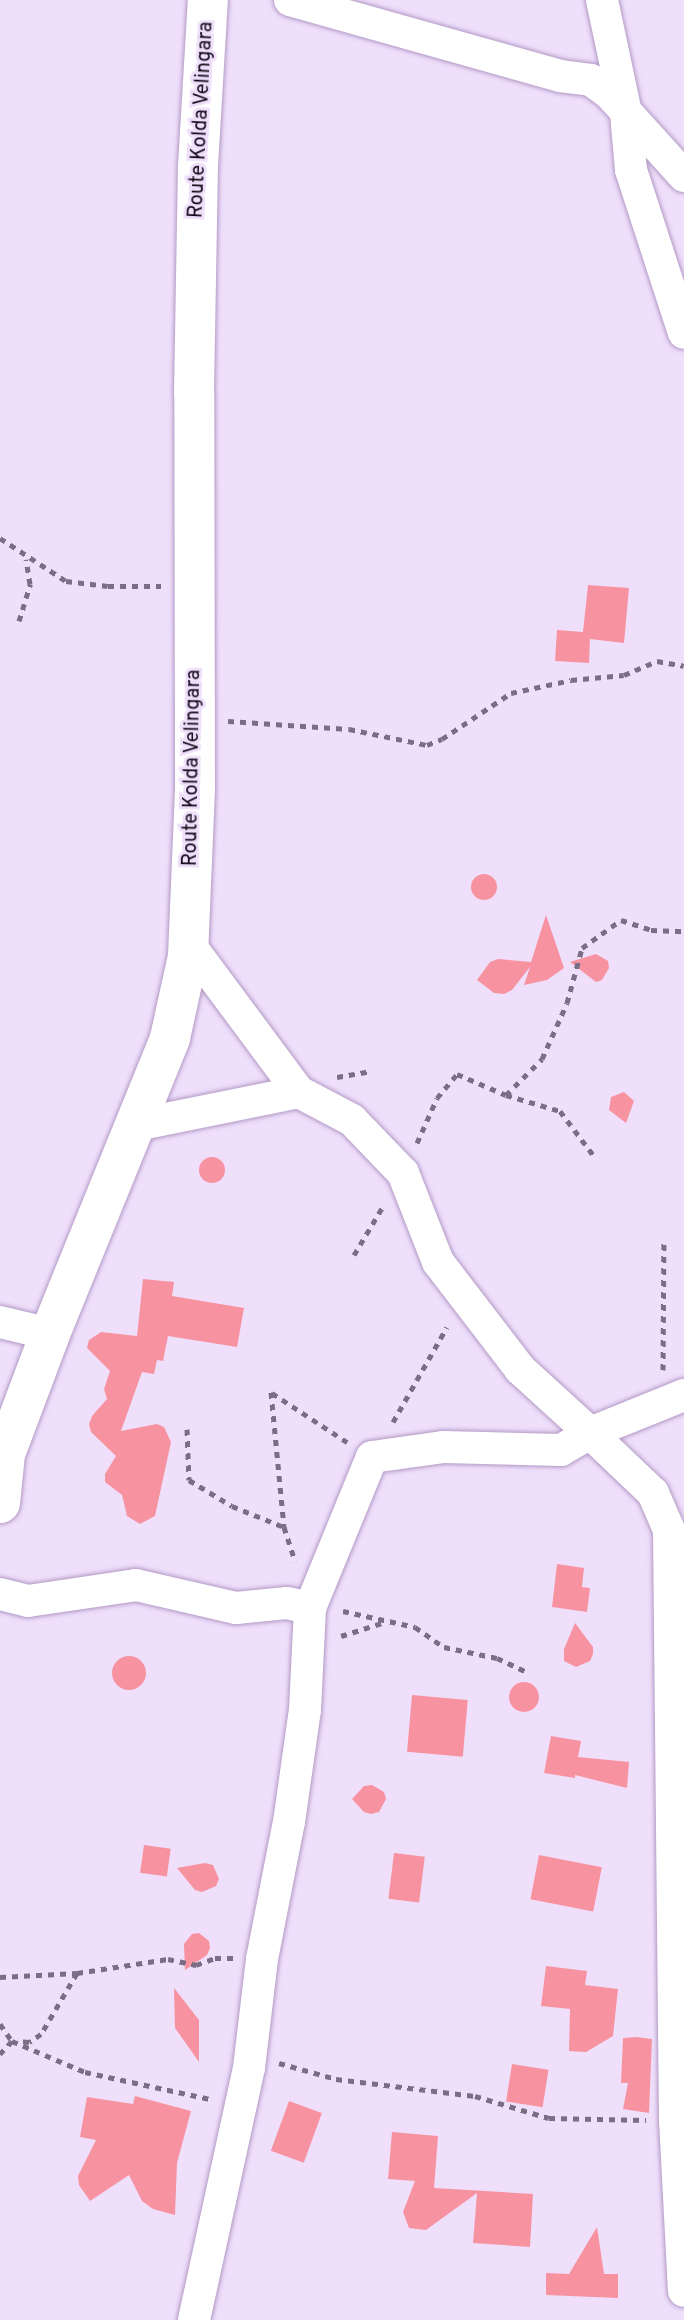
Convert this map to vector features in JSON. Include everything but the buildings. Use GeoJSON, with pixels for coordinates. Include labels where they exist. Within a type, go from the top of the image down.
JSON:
{"type":"FeatureCollection","features":[{"type":"Feature","properties":{"kind":"main road","name":"Route Kolda Velingara"},"geometry":{"type":"LineString","coordinates":[[0,1503],[5,1454],[50,1334],[170,1038],[189,944],[195,718],[198,166],[208,0]]}},
{"type":"Feature","properties":{"kind":"street"},"geometry":{"type":"LineString","coordinates":[[290,0],[560,76],[591,80],[609,93],[684,176]]}},
{"type":"Feature","properties":{"kind":"street"},"geometry":{"type":"LineString","coordinates":[[602,0],[626,113],[631,170],[684,333]]}},
{"type":"Feature","properties":{"kind":"street"},"geometry":{"type":"LineString","coordinates":[[189,944],[299,1092],[352,1120],[403,1173],[438,1262],[520,1369],[653,1493],[669,1530],[679,1840],[678,2107],[684,2291]]}},
{"type":"Feature","properties":{"kind":"street"},"geometry":{"type":"LineString","coordinates":[[136,1125],[299,1092]]}},
{"type":"Feature","properties":{"kind":"street"},"geometry":{"type":"LineString","coordinates":[[0,1322],[50,1334]]}},
{"type":"Feature","properties":{"kind":"street"},"geometry":{"type":"LineString","coordinates":[[194,2320],[249,2068],[262,1959],[289,1822],[310,1651],[310,1608],[372,1457],[444,1447],[561,1450],[590,1433],[673,1398]]}},
{"type":"Feature","properties":{"kind":"street"},"geometry":{"type":"LineString","coordinates":[[0,1594],[28,1601],[136,1585],[236,1608],[287,1603],[310,1608]]}},
{"type":"Feature","properties":{"kind":"path"},"geometry":{"type":"LineString","coordinates":[[0,538],[26,558],[66,581],[108,586],[194,585]]}},
{"type":"Feature","properties":{"kind":"path"},"geometry":{"type":"LineString","coordinates":[[19,621],[30,584],[26,558]]}},
{"type":"Feature","properties":{"kind":"path"},"geometry":{"type":"LineString","coordinates":[[195,718],[349,729],[427,745],[442,739],[511,693],[571,680],[624,675],[657,661],[684,666]]}},
{"type":"Feature","properties":{"kind":"path"},"geometry":{"type":"LineString","coordinates":[[506,1095],[542,1059],[567,1003],[582,948],[621,920],[651,930],[684,931]]}},
{"type":"Feature","properties":{"kind":"path"},"geometry":{"type":"LineString","coordinates":[[354,1255],[403,1173],[437,1098],[457,1074],[506,1095],[560,1111],[594,1156]]}},
{"type":"Feature","properties":{"kind":"path"},"geometry":{"type":"LineString","coordinates":[[664,1239],[673,1398]]}},
{"type":"Feature","properties":{"kind":"path"},"geometry":{"type":"LineString","coordinates":[[450,1323],[372,1457],[271,1392],[284,1527],[310,1608],[415,1627],[444,1647],[497,1658],[527,1672]]}},
{"type":"Feature","properties":{"kind":"path"},"geometry":{"type":"LineString","coordinates":[[187,1429],[189,1480],[232,1506],[284,1527]]}},
{"type":"Feature","properties":{"kind":"path"},"geometry":{"type":"LineString","coordinates":[[310,1651],[355,1629],[389,1621]]}},
{"type":"Feature","properties":{"kind":"path"},"geometry":{"type":"LineString","coordinates":[[0,1977],[77,1973],[168,1959],[196,1965],[215,1958],[262,1959]]}},
{"type":"Feature","properties":{"kind":"path"},"geometry":{"type":"LineString","coordinates":[[12,2041],[29,2042],[41,2034],[77,1973]]}},
{"type":"Feature","properties":{"kind":"path"},"geometry":{"type":"LineString","coordinates":[[0,2024],[12,2041],[85,2072],[241,2106]]}},
{"type":"Feature","properties":{"kind":"path"},"geometry":{"type":"LineString","coordinates":[[0,2054],[12,2041]]}},
{"type":"Feature","properties":{"kind":"path"},"geometry":{"type":"LineString","coordinates":[[249,2068],[276,2062],[336,2079],[475,2096],[549,2118],[678,2107]]}}]}
